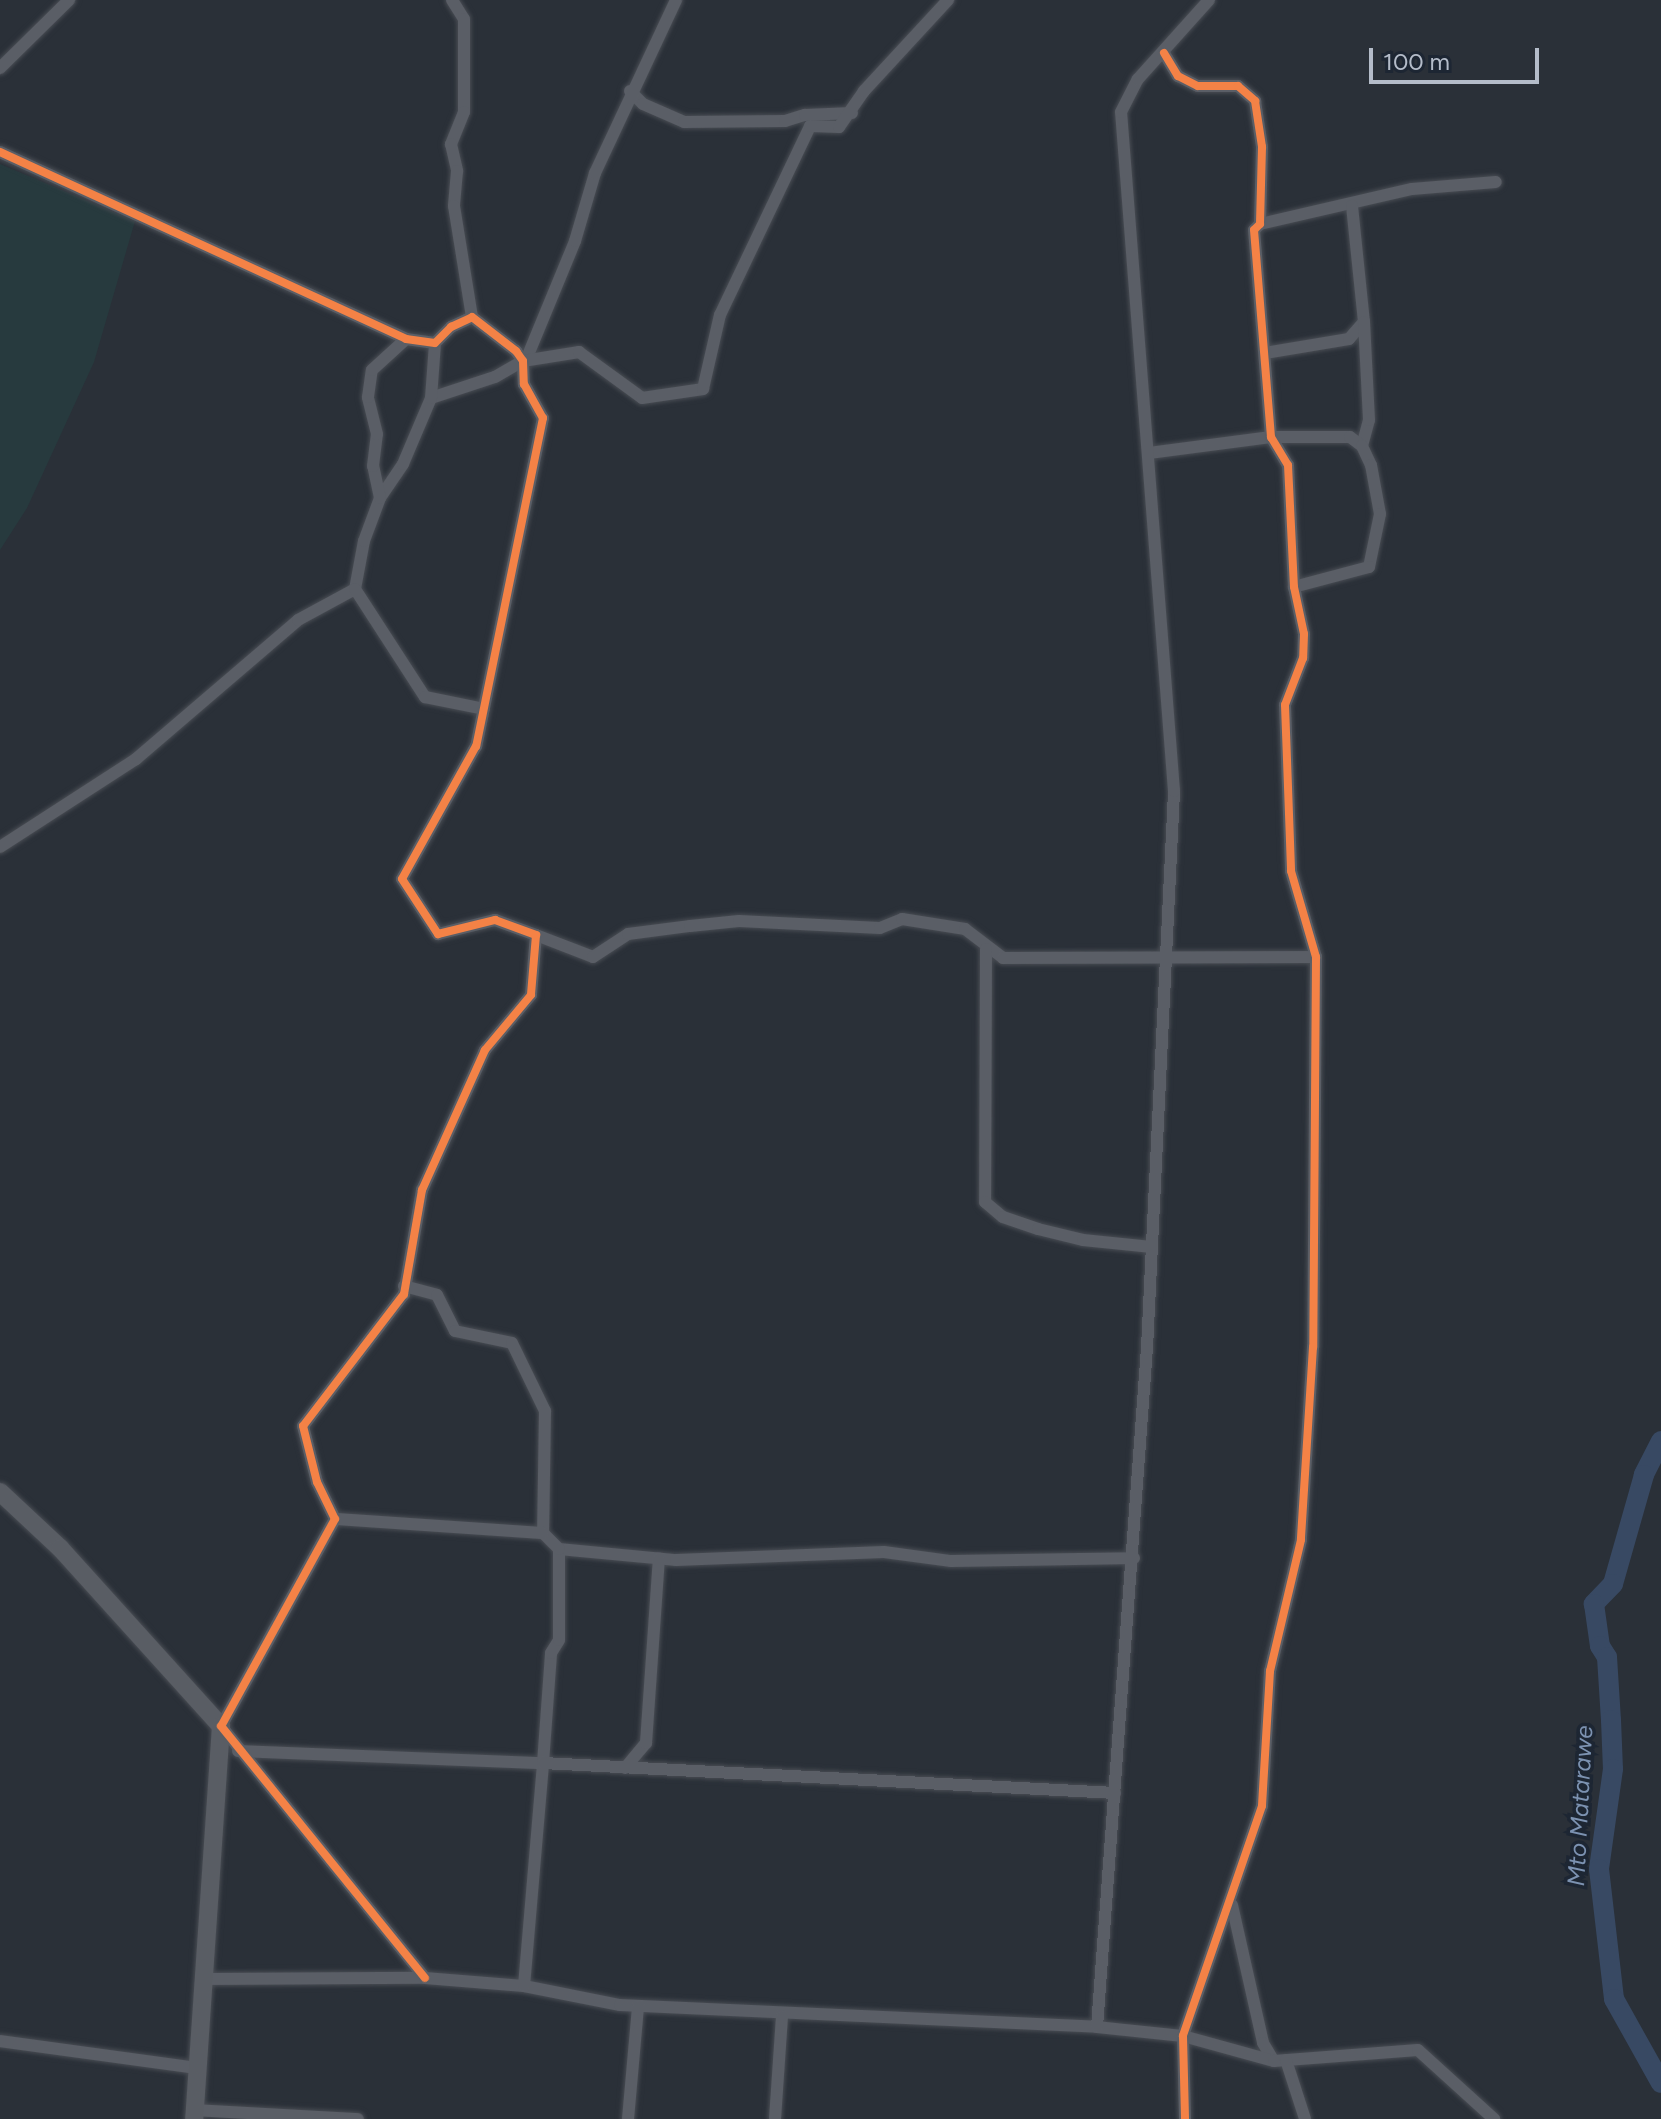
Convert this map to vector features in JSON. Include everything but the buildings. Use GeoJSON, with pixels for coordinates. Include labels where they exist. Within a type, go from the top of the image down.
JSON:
{"type":"FeatureCollection","features":[{"type":"Feature","properties":{"kind":"street"},"geometry":{"type":"LineString","coordinates":[[0,68],[69,0]]}},
{"type":"Feature","properties":{"kind":"street"},"geometry":{"type":"LineString","coordinates":[[452,0],[464,19],[464,112],[451,144],[457,171],[454,206],[472,317],[510,343],[525,361]]}},
{"type":"Feature","properties":{"kind":"street"},"geometry":{"type":"LineString","coordinates":[[676,0],[630,91],[525,361],[524,384],[543,418],[484,709],[471,759],[402,879],[438,934],[495,920],[593,957],[628,934],[690,926],[739,921],[880,928],[902,919],[965,929],[986,949],[1003,958],[1141,959],[1167,954],[1316,957]]}},
{"type":"Feature","properties":{"kind":"street"},"geometry":{"type":"LineString","coordinates":[[431,398],[495,377],[525,361],[579,352],[642,398],[703,389],[720,315],[810,126],[839,127],[852,113],[864,91],[948,0]]}},
{"type":"Feature","properties":{"kind":"street"},"geometry":{"type":"LineString","coordinates":[[1097,2027],[1134,1558],[1174,791],[1121,112],[1138,79],[1209,0]]}},
{"type":"Feature","properties":{"kind":"street"},"geometry":{"type":"LineString","coordinates":[[1164,53],[1178,76],[1198,86],[1238,86],[1255,101],[1262,147],[1260,224]]}},
{"type":"Feature","properties":{"kind":"street"},"geometry":{"type":"LineString","coordinates":[[630,91],[643,104],[684,122],[785,121],[852,113]]}},
{"type":"Feature","properties":{"kind":"street"},"geometry":{"type":"LineString","coordinates":[[0,152],[406,339],[435,343],[472,317]]}},
{"type":"Feature","properties":{"kind":"street"},"geometry":{"type":"LineString","coordinates":[[1185,2119],[1183,2036],[1232,1905],[1262,1806],[1270,1671],[1301,1540],[1313,1347],[1316,957],[1291,871],[1285,705],[1303,658],[1304,634],[1294,587],[1288,465],[1271,437],[1254,230],[1260,224],[1352,206],[1412,189],[1496,182]]}},
{"type":"Feature","properties":{"kind":"street"},"geometry":{"type":"LineString","coordinates":[[1352,206],[1364,322],[1369,420],[1362,446]]}},
{"type":"Feature","properties":{"kind":"street"},"geometry":{"type":"LineString","coordinates":[[1265,353],[1349,339],[1364,322]]}},
{"type":"Feature","properties":{"kind":"street"},"geometry":{"type":"LineString","coordinates":[[380,498],[373,466],[377,434],[368,397],[372,370],[406,339]]}},
{"type":"Feature","properties":{"kind":"street"},"geometry":{"type":"LineString","coordinates":[[435,343],[431,398],[403,464],[380,498],[364,541],[355,589],[425,697],[484,709]]}},
{"type":"Feature","properties":{"kind":"street"},"geometry":{"type":"LineString","coordinates":[[1149,453],[1271,437],[1350,437],[1362,446],[1371,465],[1380,514],[1369,567],[1294,587]]}},
{"type":"Feature","properties":{"kind":"street"},"geometry":{"type":"LineString","coordinates":[[0,847],[136,759],[298,620],[355,589]]}},
{"type":"Feature","properties":{"kind":"street"},"geometry":{"type":"LineString","coordinates":[[335,1519],[317,1482],[303,1426],[404,1294],[422,1190],[485,1050],[531,995],[536,935]]}},
{"type":"Feature","properties":{"kind":"street"},"geometry":{"type":"LineString","coordinates":[[986,949],[985,1202],[1003,1217],[1038,1229],[1083,1240],[1152,1247]]}},
{"type":"Feature","properties":{"kind":"street"},"geometry":{"type":"LineString","coordinates":[[404,1286],[437,1295],[455,1331],[512,1343],[545,1411],[543,1533]]}},
{"type":"Feature","properties":{"kind":"street"},"geometry":{"type":"LineString","coordinates":[[0,1492],[60,1548],[221,1726],[425,1978]]}},
{"type":"Feature","properties":{"kind":"street"},"geometry":{"type":"LineString","coordinates":[[335,1519],[543,1533],[559,1549],[659,1558],[884,1552],[951,1561],[1134,1558]]}},
{"type":"Feature","properties":{"kind":"street"},"geometry":{"type":"LineString","coordinates":[[335,1519],[221,1726],[194,2114],[358,2119]]}},
{"type":"Feature","properties":{"kind":"street"},"geometry":{"type":"LineString","coordinates":[[524,1986],[551,1653],[559,1640],[559,1549]]}},
{"type":"Feature","properties":{"kind":"street"},"geometry":{"type":"LineString","coordinates":[[625,1768],[646,1743],[659,1558]]}},
{"type":"Feature","properties":{"kind":"street"},"geometry":{"type":"LineString","coordinates":[[219,1750],[543,1763],[1115,1793]]}},
{"type":"Feature","properties":{"kind":"street"},"geometry":{"type":"LineString","coordinates":[[1232,1905],[1263,2043],[1280,2060],[1305,2119]]}},
{"type":"Feature","properties":{"kind":"street"},"geometry":{"type":"LineString","coordinates":[[204,1979],[425,1978],[524,1986],[638,2006],[782,2016],[1097,2027],[1183,2036],[1280,2060],[1418,2050],[1494,2119]]}},
{"type":"Feature","properties":{"kind":"street"},"geometry":{"type":"LineString","coordinates":[[628,2119],[638,2006]]}},
{"type":"Feature","properties":{"kind":"street"},"geometry":{"type":"LineString","coordinates":[[775,2119],[782,2016]]}},
{"type":"Feature","properties":{"kind":"street"},"geometry":{"type":"LineString","coordinates":[[0,2041],[198,2068]]}},
{"type":"Feature","properties":{"kind":"green space"},"geometry":{"type":"Polygon","coordinates":[[[0,164],[135,221],[94,362],[27,508],[0,550],[0,164]]]}},
{"type":"Feature","properties":{"kind":"waterway","name":"Mto Matarawe"},"geometry":{"type":"LineString","coordinates":[[1661,1441],[1644,1475],[1613,1584],[1594,1604],[1600,1646],[1607,1657],[1611,1720],[1613,1769],[1599,1869],[1614,1999],[1661,2083]]}},
{"type":"Feature","properties":{"kind":"cycle path"},"geometry":{"type":"LineString","coordinates":[[1164,53],[1178,76],[1198,86],[1238,86],[1255,101],[1262,147],[1260,224],[1254,230],[1271,437],[1288,465],[1294,587],[1304,634],[1303,658],[1285,705],[1291,871],[1316,957],[1313,1347],[1301,1540],[1270,1671],[1262,1806],[1183,2036],[1185,2119]]}},
{"type":"Feature","properties":{"kind":"cycle path"},"geometry":{"type":"LineString","coordinates":[[0,152],[406,339],[435,343],[451,327],[472,317],[516,351],[523,361],[524,384],[543,418],[476,746],[402,879],[438,934],[495,920],[536,935],[531,995],[485,1050],[422,1190],[404,1294],[303,1426],[317,1482],[335,1519],[221,1726],[425,1978]]}}]}
